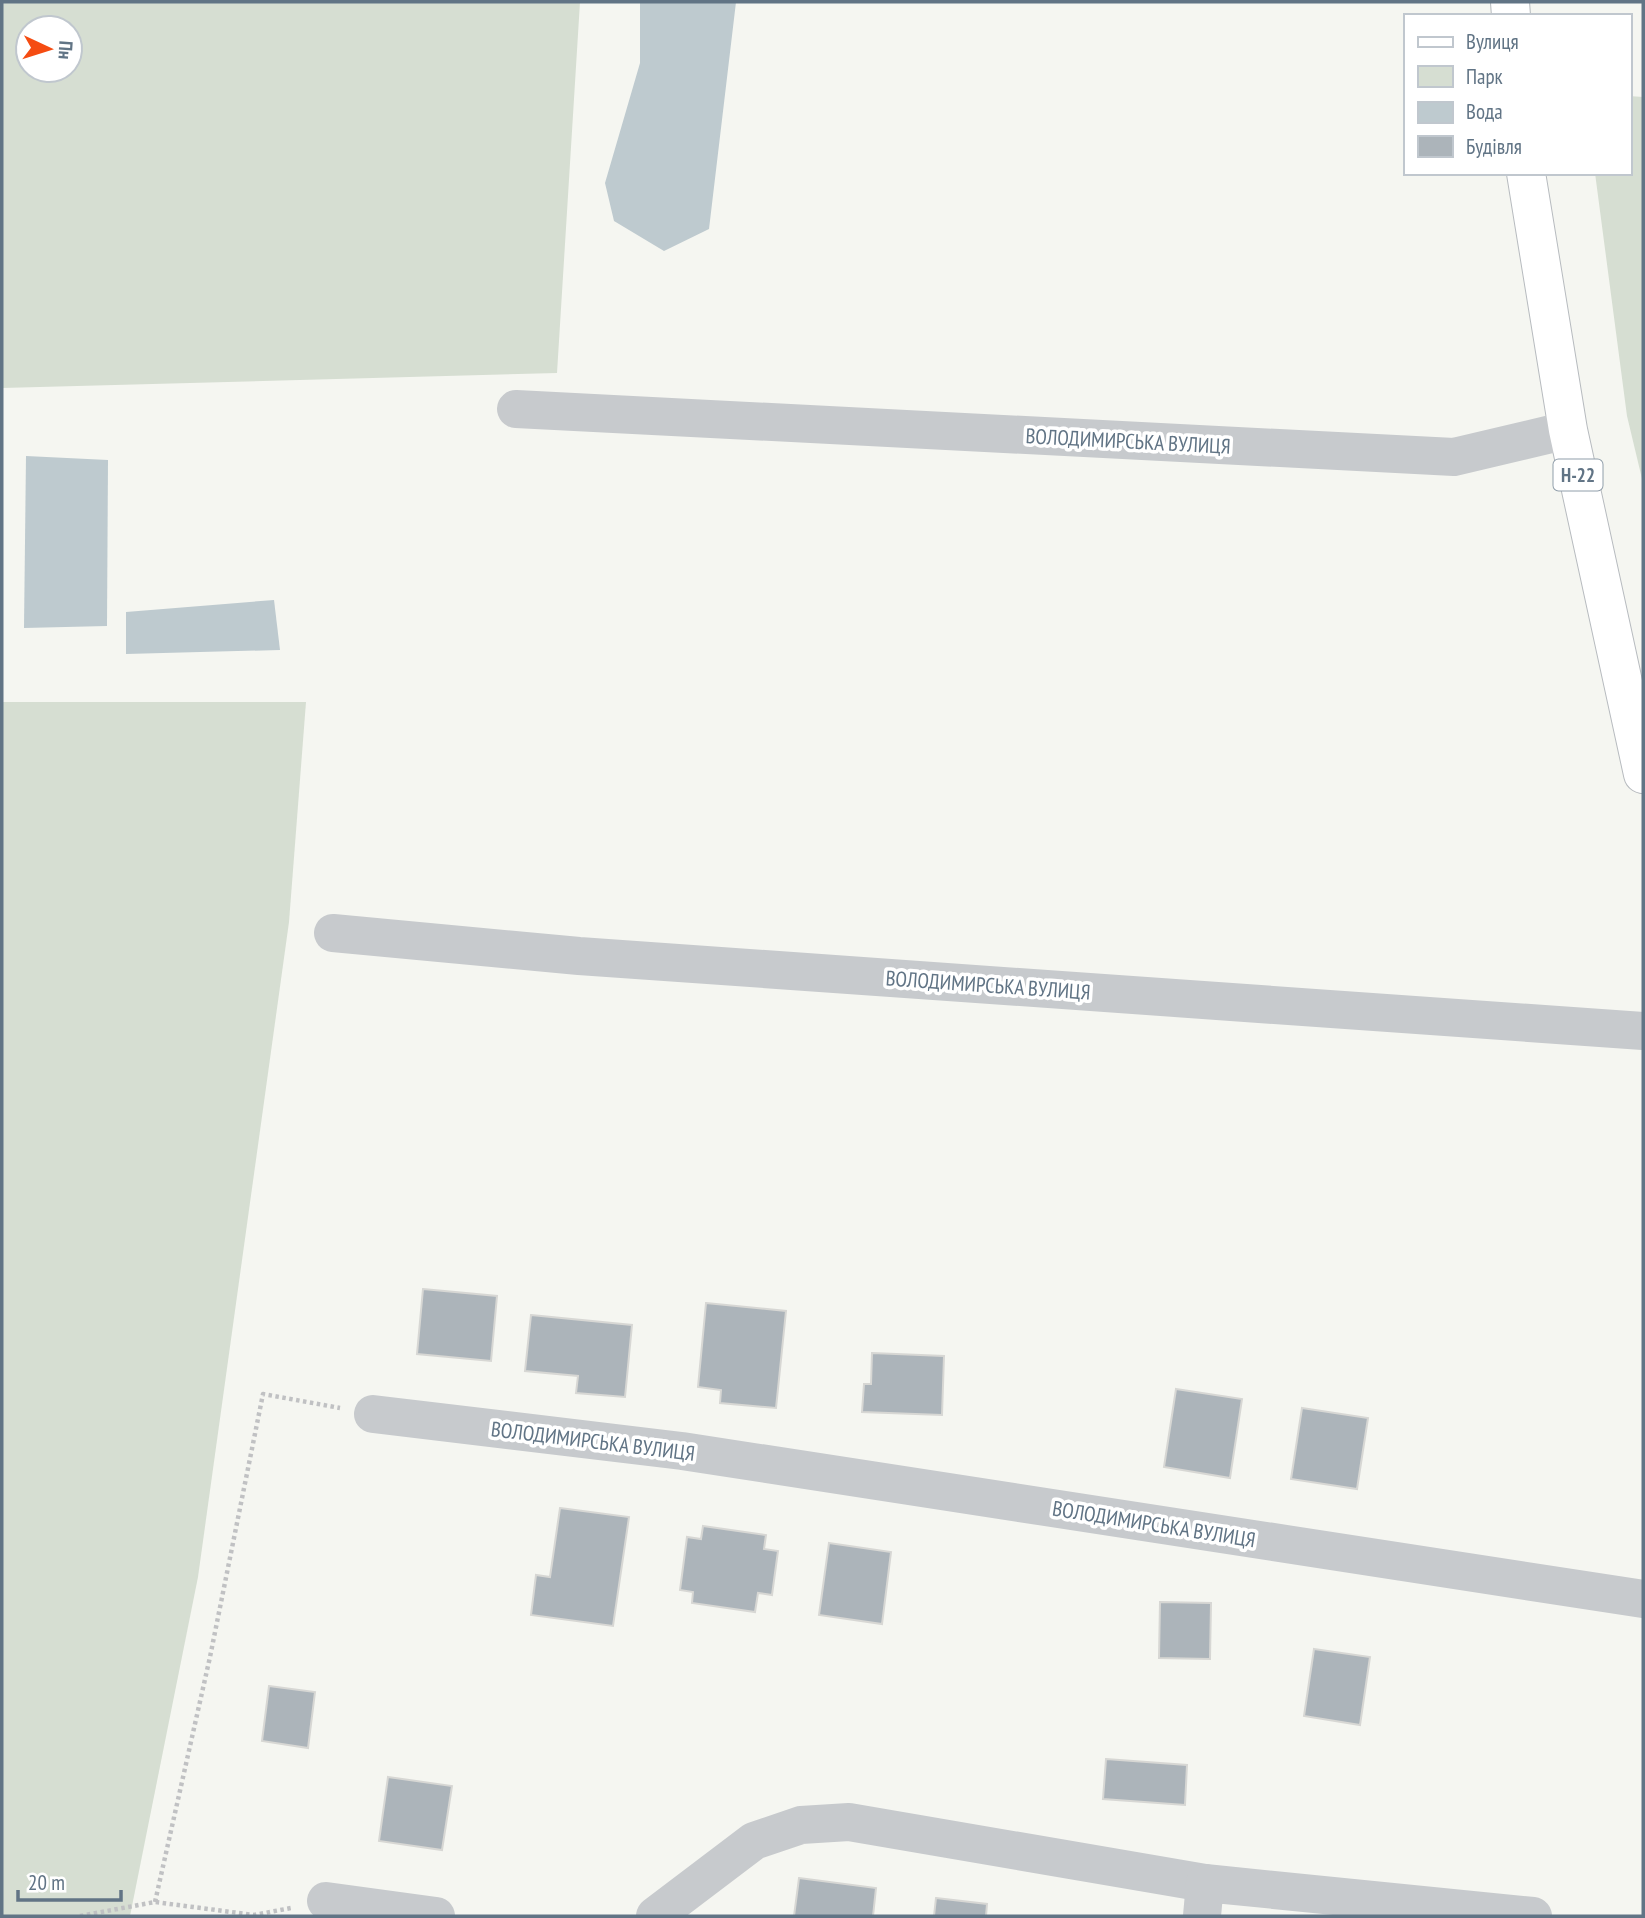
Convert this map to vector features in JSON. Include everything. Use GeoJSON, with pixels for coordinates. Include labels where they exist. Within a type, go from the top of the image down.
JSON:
{"type":"FeatureCollection","features":[{"type":"Feature","properties":{"kind":"main road","name":"Н-22"},"geometry":{"type":"LineString","coordinates":[[1526,175],[1568,430],[1643,774]]}},
{"type":"Feature","properties":{"kind":"street","name":"ВОЛОДИМИРСЬКА ВУЛИЦЯ"},"geometry":{"type":"LineString","coordinates":[[516,409],[1454,457],[1568,430]]}},
{"type":"Feature","properties":{"kind":"street","name":"ВОЛОДИМИРСЬКА ВУЛИЦЯ"},"geometry":{"type":"LineString","coordinates":[[333,933],[579,956],[1643,1031]]}},
{"type":"Feature","properties":{"kind":"street","name":"ВОЛОДИМИРСЬКА ВУЛИЦЯ"},"geometry":{"type":"LineString","coordinates":[[373,1414],[682,1451],[1643,1599]]}},
{"type":"Feature","properties":{"kind":"street"},"geometry":{"type":"LineString","coordinates":[[655,1916],[754,1841],[801,1825],[849,1822],[1204,1899],[1534,1916]]}},
{"type":"Feature","properties":{"kind":"street"},"geometry":{"type":"LineString","coordinates":[[326,1901],[436,1916]]}},
{"type":"Feature","properties":{"kind":"path"},"geometry":{"type":"LineString","coordinates":[[155,1902],[213,1643],[263,1394],[373,1414]]}},
{"type":"Feature","properties":{"kind":"path"},"geometry":{"type":"LineString","coordinates":[[80,1916],[155,1902],[254,1915],[326,1901]]}},
{"type":"Feature","properties":{"kind":"green space"},"geometry":{"type":"Polygon","coordinates":[[[2,2],[580,2],[557,373],[2,388],[2,2]]]}},
{"type":"Feature","properties":{"kind":"green space"},"geometry":{"type":"Polygon","coordinates":[[[1631,96],[1643,97],[1643,483],[1627,416],[1595,175],[1631,175],[1631,96]]]}},
{"type":"Feature","properties":{"kind":"green space"},"geometry":{"type":"Polygon","coordinates":[[[2,702],[306,702],[289,922],[198,1577],[130,1916],[2,1916],[2,702]]]}},
{"type":"Feature","properties":{"kind":"water"},"geometry":{"type":"Polygon","coordinates":[[[640,2],[736,2],[709,229],[664,251],[614,221],[605,183],[640,63],[640,2]]]}},
{"type":"Feature","properties":{"kind":"water"},"geometry":{"type":"Polygon","coordinates":[[[26,456],[108,460],[107,626],[24,628],[26,456]]]}},
{"type":"Feature","properties":{"kind":"water"},"geometry":{"type":"Polygon","coordinates":[[[274,600],[280,650],[126,654],[126,612],[274,600]]]}},
{"type":"Feature","properties":{"kind":"building"},"geometry":{"type":"Polygon","coordinates":[[[423,1289],[497,1296],[491,1361],[417,1354],[423,1289]]]}},
{"type":"Feature","properties":{"kind":"building"},"geometry":{"type":"Polygon","coordinates":[[[706,1303],[786,1311],[776,1408],[720,1403],[721,1390],[698,1387],[706,1303]]]}},
{"type":"Feature","properties":{"kind":"building"},"geometry":{"type":"Polygon","coordinates":[[[531,1315],[632,1325],[625,1397],[576,1393],[578,1376],[525,1371],[531,1315]]]}},
{"type":"Feature","properties":{"kind":"building"},"geometry":{"type":"Polygon","coordinates":[[[872,1353],[944,1356],[942,1415],[862,1412],[864,1384],[871,1384],[872,1353]]]}},
{"type":"Feature","properties":{"kind":"building"},"geometry":{"type":"Polygon","coordinates":[[[1176,1389],[1242,1399],[1230,1478],[1164,1467],[1176,1389]]]}},
{"type":"Feature","properties":{"kind":"building"},"geometry":{"type":"Polygon","coordinates":[[[1302,1408],[1368,1418],[1357,1489],[1291,1479],[1302,1408]]]}},
{"type":"Feature","properties":{"kind":"building"},"geometry":{"type":"Polygon","coordinates":[[[560,1508],[629,1517],[613,1626],[531,1615],[536,1575],[550,1577],[560,1508]]]}},
{"type":"Feature","properties":{"kind":"building"},"geometry":{"type":"Polygon","coordinates":[[[703,1526],[766,1535],[764,1549],[778,1551],[772,1595],[758,1593],[755,1612],[692,1603],[693,1592],[680,1590],[687,1537],[701,1539],[703,1526]]]}},
{"type":"Feature","properties":{"kind":"building"},"geometry":{"type":"Polygon","coordinates":[[[829,1543],[891,1552],[882,1624],[819,1615],[829,1543]]]}},
{"type":"Feature","properties":{"kind":"building"},"geometry":{"type":"Polygon","coordinates":[[[1160,1602],[1211,1603],[1210,1659],[1159,1658],[1160,1602]]]}},
{"type":"Feature","properties":{"kind":"building"},"geometry":{"type":"Polygon","coordinates":[[[1314,1649],[1370,1657],[1360,1725],[1304,1716],[1314,1649]]]}},
{"type":"Feature","properties":{"kind":"building"},"geometry":{"type":"Polygon","coordinates":[[[269,1686],[315,1692],[308,1748],[262,1741],[269,1686]]]}},
{"type":"Feature","properties":{"kind":"building"},"geometry":{"type":"Polygon","coordinates":[[[1106,1759],[1187,1765],[1185,1805],[1103,1799],[1106,1759]]]}},
{"type":"Feature","properties":{"kind":"building"},"geometry":{"type":"Polygon","coordinates":[[[388,1777],[452,1786],[442,1850],[379,1841],[388,1777]]]}},
{"type":"Feature","properties":{"kind":"building"},"geometry":{"type":"Polygon","coordinates":[[[799,1878],[876,1888],[873,1916],[794,1916],[799,1878]]]}},
{"type":"Feature","properties":{"kind":"building"},"geometry":{"type":"Polygon","coordinates":[[[936,1898],[987,1904],[986,1916],[934,1916],[936,1898]]]}}]}
